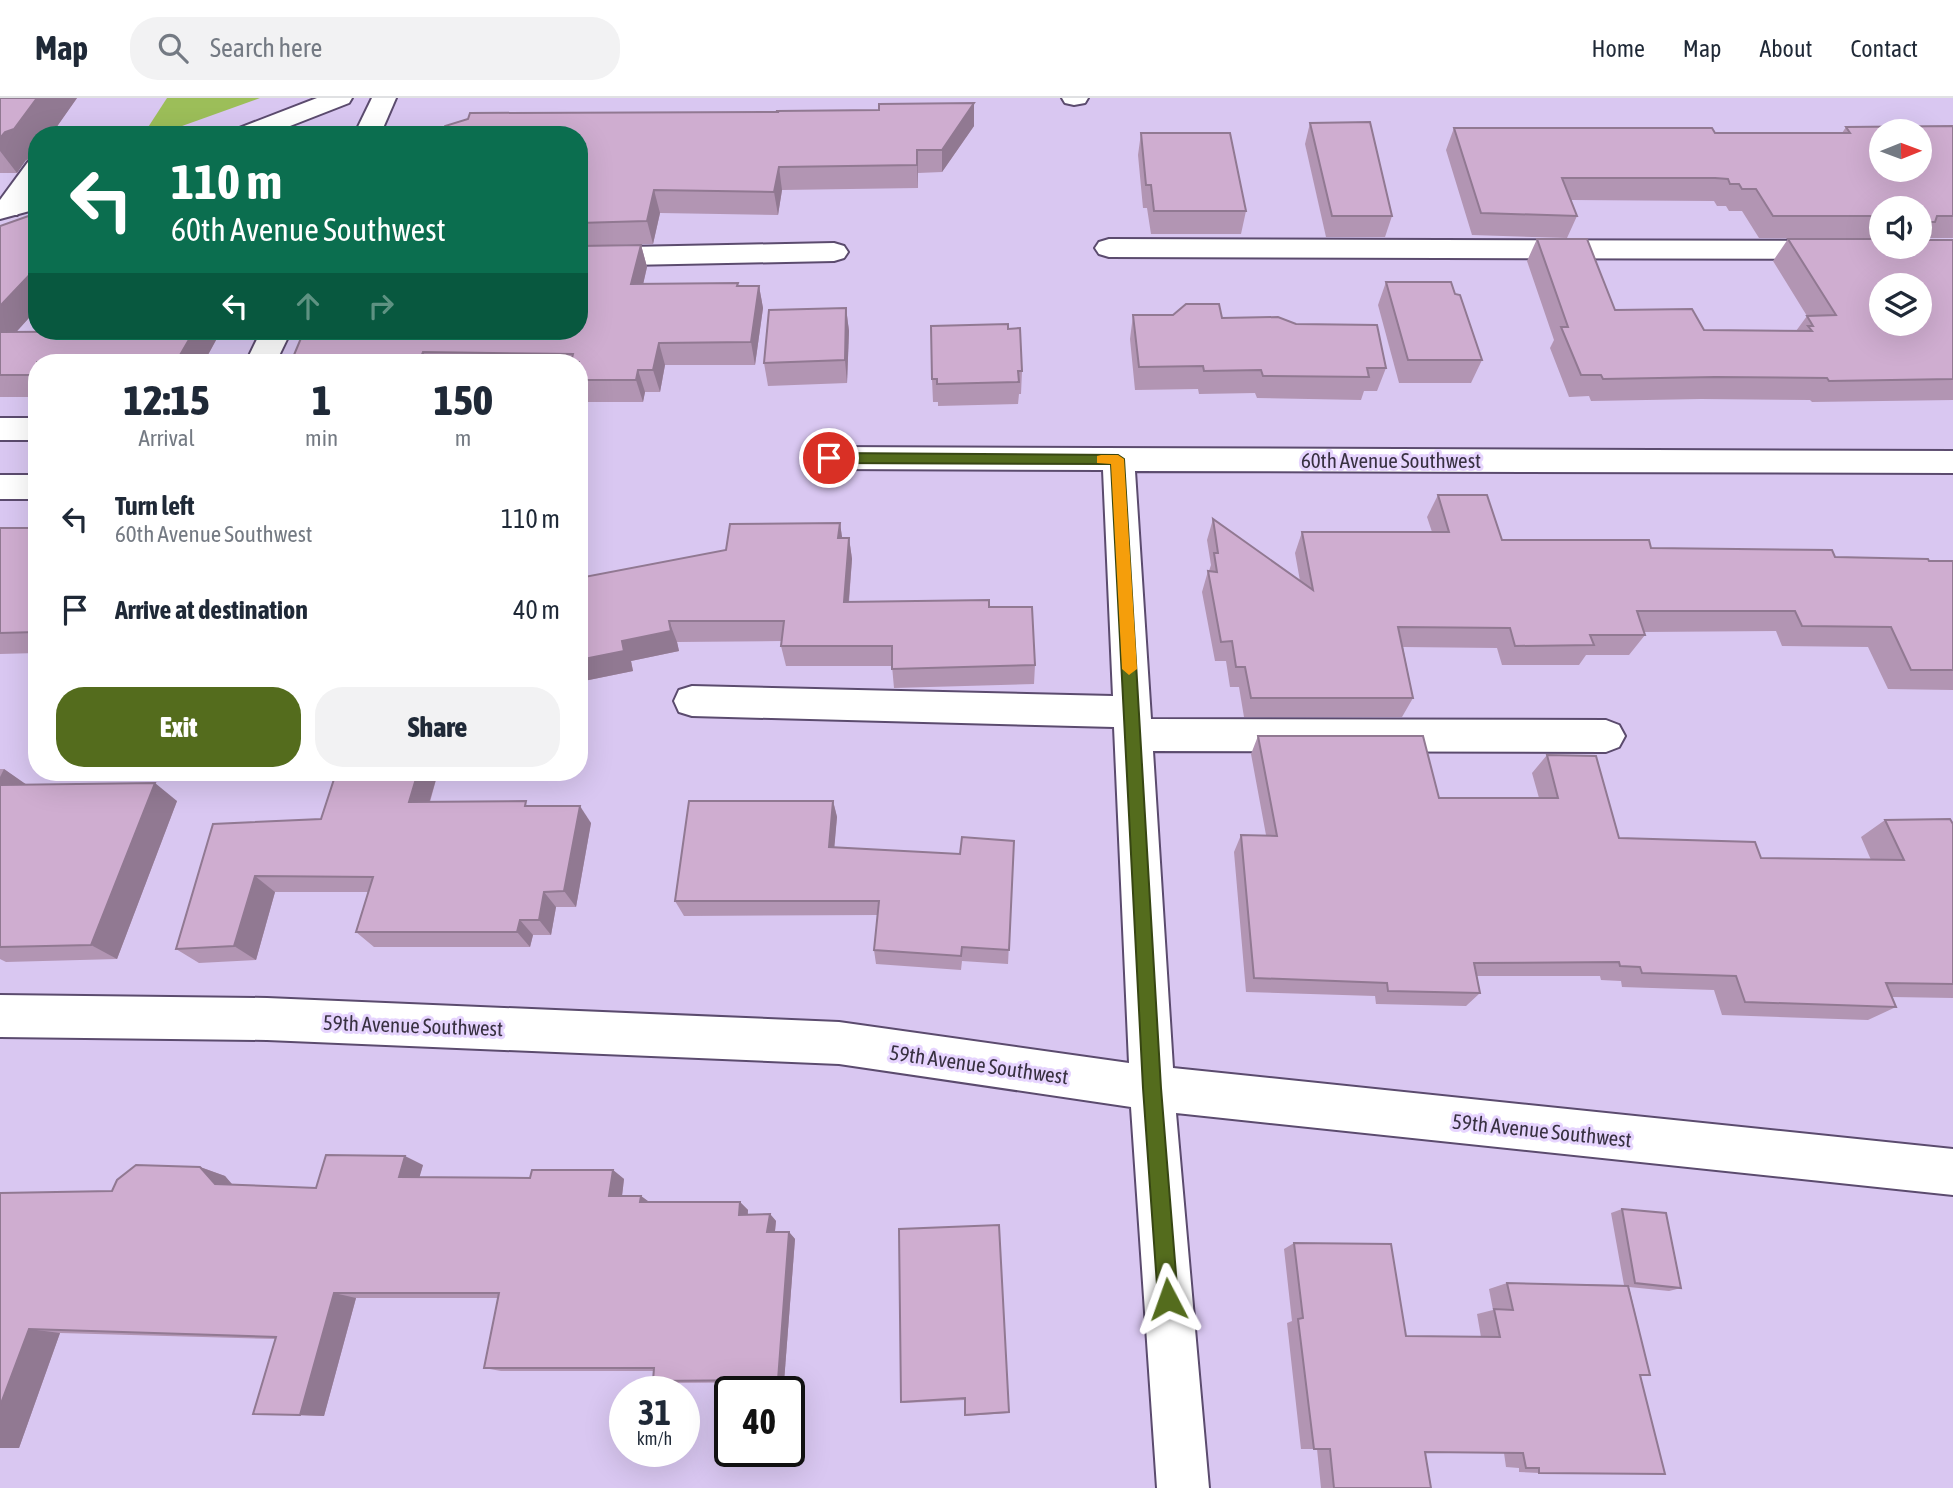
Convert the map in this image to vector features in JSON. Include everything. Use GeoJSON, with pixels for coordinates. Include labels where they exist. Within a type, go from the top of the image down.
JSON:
{"type":"FeatureCollection","features":[{"type":"Feature","properties":{"kind":"street"},"geometry":{"type":"LineString","coordinates":[[267,126],[340,98]]}},
{"type":"Feature","properties":{"kind":"street"},"geometry":{"type":"LineString","coordinates":[[371,126],[384,98]]}},
{"type":"Feature","properties":{"kind":"street"},"geometry":{"type":"LineString","coordinates":[[3,210],[28,179]]}},
{"type":"Feature","properties":{"kind":"street"},"geometry":{"type":"LineString","coordinates":[[3,210],[28,203]]}},
{"type":"Feature","properties":{"kind":"street"},"geometry":{"type":"LineString","coordinates":[[1109,248],[1856,250]]}},
{"type":"Feature","properties":{"kind":"street"},"geometry":{"type":"LineString","coordinates":[[588,257],[834,251]]}},
{"type":"Feature","properties":{"kind":"street"},"geometry":{"type":"LineString","coordinates":[[0,429],[28,429]]}},
{"type":"Feature","properties":{"kind":"street","name":"60th Avenue Southwest"},"geometry":{"type":"LineString","coordinates":[[829,458],[1953,462]]}},
{"type":"Feature","properties":{"kind":"street"},"geometry":{"type":"LineString","coordinates":[[1118,459],[1152,1088],[1183,1488]]}},
{"type":"Feature","properties":{"kind":"street"},"geometry":{"type":"LineString","coordinates":[[0,487],[28,486]]}},
{"type":"Feature","properties":{"kind":"street"},"geometry":{"type":"LineString","coordinates":[[692,701],[1132,723],[1606,736]]}},
{"type":"Feature","properties":{"kind":"street","name":"59th Avenue Southwest"},"geometry":{"type":"LineString","coordinates":[[0,1016],[267,1019],[839,1043],[1152,1088],[1953,1172]]}},
{"type":"Feature","properties":{"kind":"green space"},"geometry":{"type":"Polygon","coordinates":[[[167,98],[260,98],[182,126],[149,126],[167,98]]]}},
{"type":"Feature","properties":{"kind":"building"},"geometry":{"type":"Polygon","coordinates":[[[0,98],[37,98],[14,129],[5,132],[0,138],[0,98]]]}},
{"type":"Feature","properties":{"kind":"building"},"geometry":{"type":"Polygon","coordinates":[[[974,103],[942,150],[917,150],[917,165],[779,167],[774,192],[654,190],[647,221],[588,223],[588,126],[445,126],[468,119],[470,113],[879,110],[879,104],[974,103]]]}},
{"type":"Feature","properties":{"kind":"building"},"geometry":{"type":"Polygon","coordinates":[[[1370,122],[1392,216],[1332,216],[1310,123],[1370,122]]]}},
{"type":"Feature","properties":{"kind":"building"},"geometry":{"type":"Polygon","coordinates":[[[1932,126],[1953,126],[1953,216],[1937,216],[1935,222],[1932,222],[1932,196],[1869,196],[1869,216],[1773,216],[1756,189],[1742,189],[1739,184],[1730,184],[1728,179],[1715,178],[1562,178],[1577,216],[1481,213],[1454,128],[1712,128],[1715,133],[1850,133],[1846,127],[1869,127],[1869,182],[1932,182],[1932,126]]]}},
{"type":"Feature","properties":{"kind":"building"},"geometry":{"type":"Polygon","coordinates":[[[1141,133],[1230,133],[1246,211],[1154,211],[1151,185],[1146,185],[1141,133]]]}},
{"type":"Feature","properties":{"kind":"building"},"geometry":{"type":"Polygon","coordinates":[[[28,216],[28,276],[0,306],[0,226],[28,216]]]}},
{"type":"Feature","properties":{"kind":"building"},"geometry":{"type":"Polygon","coordinates":[[[1537,239],[1587,239],[1615,310],[1692,309],[1704,330],[1812,331],[1808,326],[1813,326],[1807,316],[1836,315],[1788,239],[1869,239],[1869,259],[1932,259],[1932,240],[1953,240],[1953,379],[1603,379],[1601,375],[1581,375],[1561,327],[1568,327],[1537,239]]]}},
{"type":"Feature","properties":{"kind":"building"},"geometry":{"type":"Polygon","coordinates":[[[641,245],[631,284],[738,283],[737,286],[759,286],[751,342],[659,343],[653,370],[638,370],[636,380],[588,380],[588,354],[294,354],[300,340],[588,340],[588,246],[641,245]]]}},
{"type":"Feature","properties":{"kind":"building"},"geometry":{"type":"Polygon","coordinates":[[[1386,282],[1451,282],[1455,294],[1460,295],[1482,360],[1408,360],[1386,282]]]}},
{"type":"Feature","properties":{"kind":"building"},"geometry":{"type":"Polygon","coordinates":[[[1186,304],[1219,304],[1222,318],[1278,317],[1296,324],[1377,325],[1386,368],[1367,368],[1369,377],[1263,376],[1261,370],[1204,371],[1203,366],[1139,367],[1133,315],[1173,315],[1186,304]]]}},
{"type":"Feature","properties":{"kind":"building"},"geometry":{"type":"Polygon","coordinates":[[[846,308],[845,360],[764,363],[769,310],[846,308]]]}},
{"type":"Feature","properties":{"kind":"building"},"geometry":{"type":"Polygon","coordinates":[[[1008,324],[1008,329],[1020,328],[1022,371],[1018,371],[1019,382],[937,384],[937,379],[932,379],[931,326],[1008,324]]]}},
{"type":"Feature","properties":{"kind":"building"},"geometry":{"type":"Polygon","coordinates":[[[0,332],[28,332],[28,340],[189,340],[181,354],[28,354],[28,375],[0,375],[0,332]]]}},
{"type":"Feature","properties":{"kind":"building"},"geometry":{"type":"Polygon","coordinates":[[[1438,495],[1487,495],[1502,540],[1649,540],[1651,548],[1832,550],[1835,557],[1953,561],[1953,670],[1911,670],[1891,627],[1802,626],[1795,611],[1637,611],[1645,635],[1590,635],[1594,645],[1515,646],[1510,628],[1398,627],[1413,698],[1251,698],[1245,667],[1236,667],[1232,641],[1221,642],[1208,571],[1217,572],[1214,553],[1218,553],[1213,519],[1313,590],[1302,532],[1449,532],[1438,495]]]}},
{"type":"Feature","properties":{"kind":"building"},"geometry":{"type":"Polygon","coordinates":[[[840,523],[838,538],[849,538],[844,602],[989,600],[989,607],[1032,607],[1035,665],[892,669],[892,646],[781,646],[784,621],[669,621],[671,631],[622,641],[624,651],[588,658],[588,576],[726,550],[730,524],[840,523]]]}},
{"type":"Feature","properties":{"kind":"building"},"geometry":{"type":"Polygon","coordinates":[[[0,528],[28,528],[28,632],[0,633],[0,528]]]}},
{"type":"Feature","properties":{"kind":"building"},"geometry":{"type":"Polygon","coordinates":[[[1258,736],[1423,736],[1439,798],[1558,798],[1547,755],[1596,756],[1619,838],[1755,842],[1761,858],[1904,860],[1885,820],[1950,819],[1953,824],[1953,984],[1886,983],[1896,1007],[1745,1002],[1736,976],[1642,973],[1640,967],[1620,966],[1619,962],[1474,963],[1480,993],[1388,991],[1387,983],[1254,978],[1241,835],[1277,836],[1258,736]]]}},
{"type":"Feature","properties":{"kind":"building"},"geometry":{"type":"Polygon","coordinates":[[[333,781],[415,781],[409,802],[526,801],[525,806],[580,806],[564,891],[544,892],[539,920],[520,920],[517,932],[356,932],[373,877],[255,876],[234,946],[176,949],[213,824],[321,819],[333,781]]]}},
{"type":"Feature","properties":{"kind":"building"},"geometry":{"type":"Polygon","coordinates":[[[155,783],[91,945],[0,947],[0,785],[155,783]]]}},
{"type":"Feature","properties":{"kind":"building"},"geometry":{"type":"Polygon","coordinates":[[[689,801],[833,801],[829,847],[960,854],[962,837],[1014,841],[1009,950],[962,947],[961,956],[874,950],[879,901],[675,901],[689,801]]]}},
{"type":"Feature","properties":{"kind":"building"},"geometry":{"type":"Polygon","coordinates":[[[326,1155],[405,1156],[399,1177],[530,1178],[532,1170],[613,1170],[609,1196],[641,1196],[640,1202],[740,1202],[739,1215],[770,1214],[767,1232],[789,1232],[778,1376],[714,1376],[714,1381],[700,1381],[700,1376],[653,1376],[654,1368],[484,1368],[499,1293],[334,1293],[300,1415],[253,1414],[276,1337],[29,1329],[0,1406],[0,1193],[112,1191],[117,1180],[136,1165],[200,1167],[215,1184],[316,1188],[326,1155]]]}},
{"type":"Feature","properties":{"kind":"building"},"geometry":{"type":"Polygon","coordinates":[[[1622,1209],[1666,1213],[1681,1288],[1635,1283],[1622,1209]]]}},
{"type":"Feature","properties":{"kind":"building"},"geometry":{"type":"Polygon","coordinates":[[[999,1225],[1009,1412],[965,1415],[965,1398],[901,1402],[899,1229],[999,1225]]]}},
{"type":"Feature","properties":{"kind":"building"},"geometry":{"type":"Polygon","coordinates":[[[1294,1243],[1391,1244],[1406,1336],[1500,1337],[1494,1309],[1513,1310],[1507,1283],[1628,1286],[1650,1375],[1640,1375],[1665,1474],[1539,1473],[1539,1468],[1526,1468],[1523,1453],[1425,1452],[1431,1488],[1334,1488],[1330,1449],[1314,1449],[1298,1319],[1303,1318],[1294,1243]]]}},
{"type":"Feature","properties":{"kind":"slow traffic"},"geometry":{"type":"LineString","coordinates":[[1101,459],[1118,459],[1129,669]]}},
{"type":"Feature","properties":{"kind":"route"},"geometry":{"type":"LineString","coordinates":[[829,458],[1118,459],[1152,1088],[1168,1299]]}}]}
